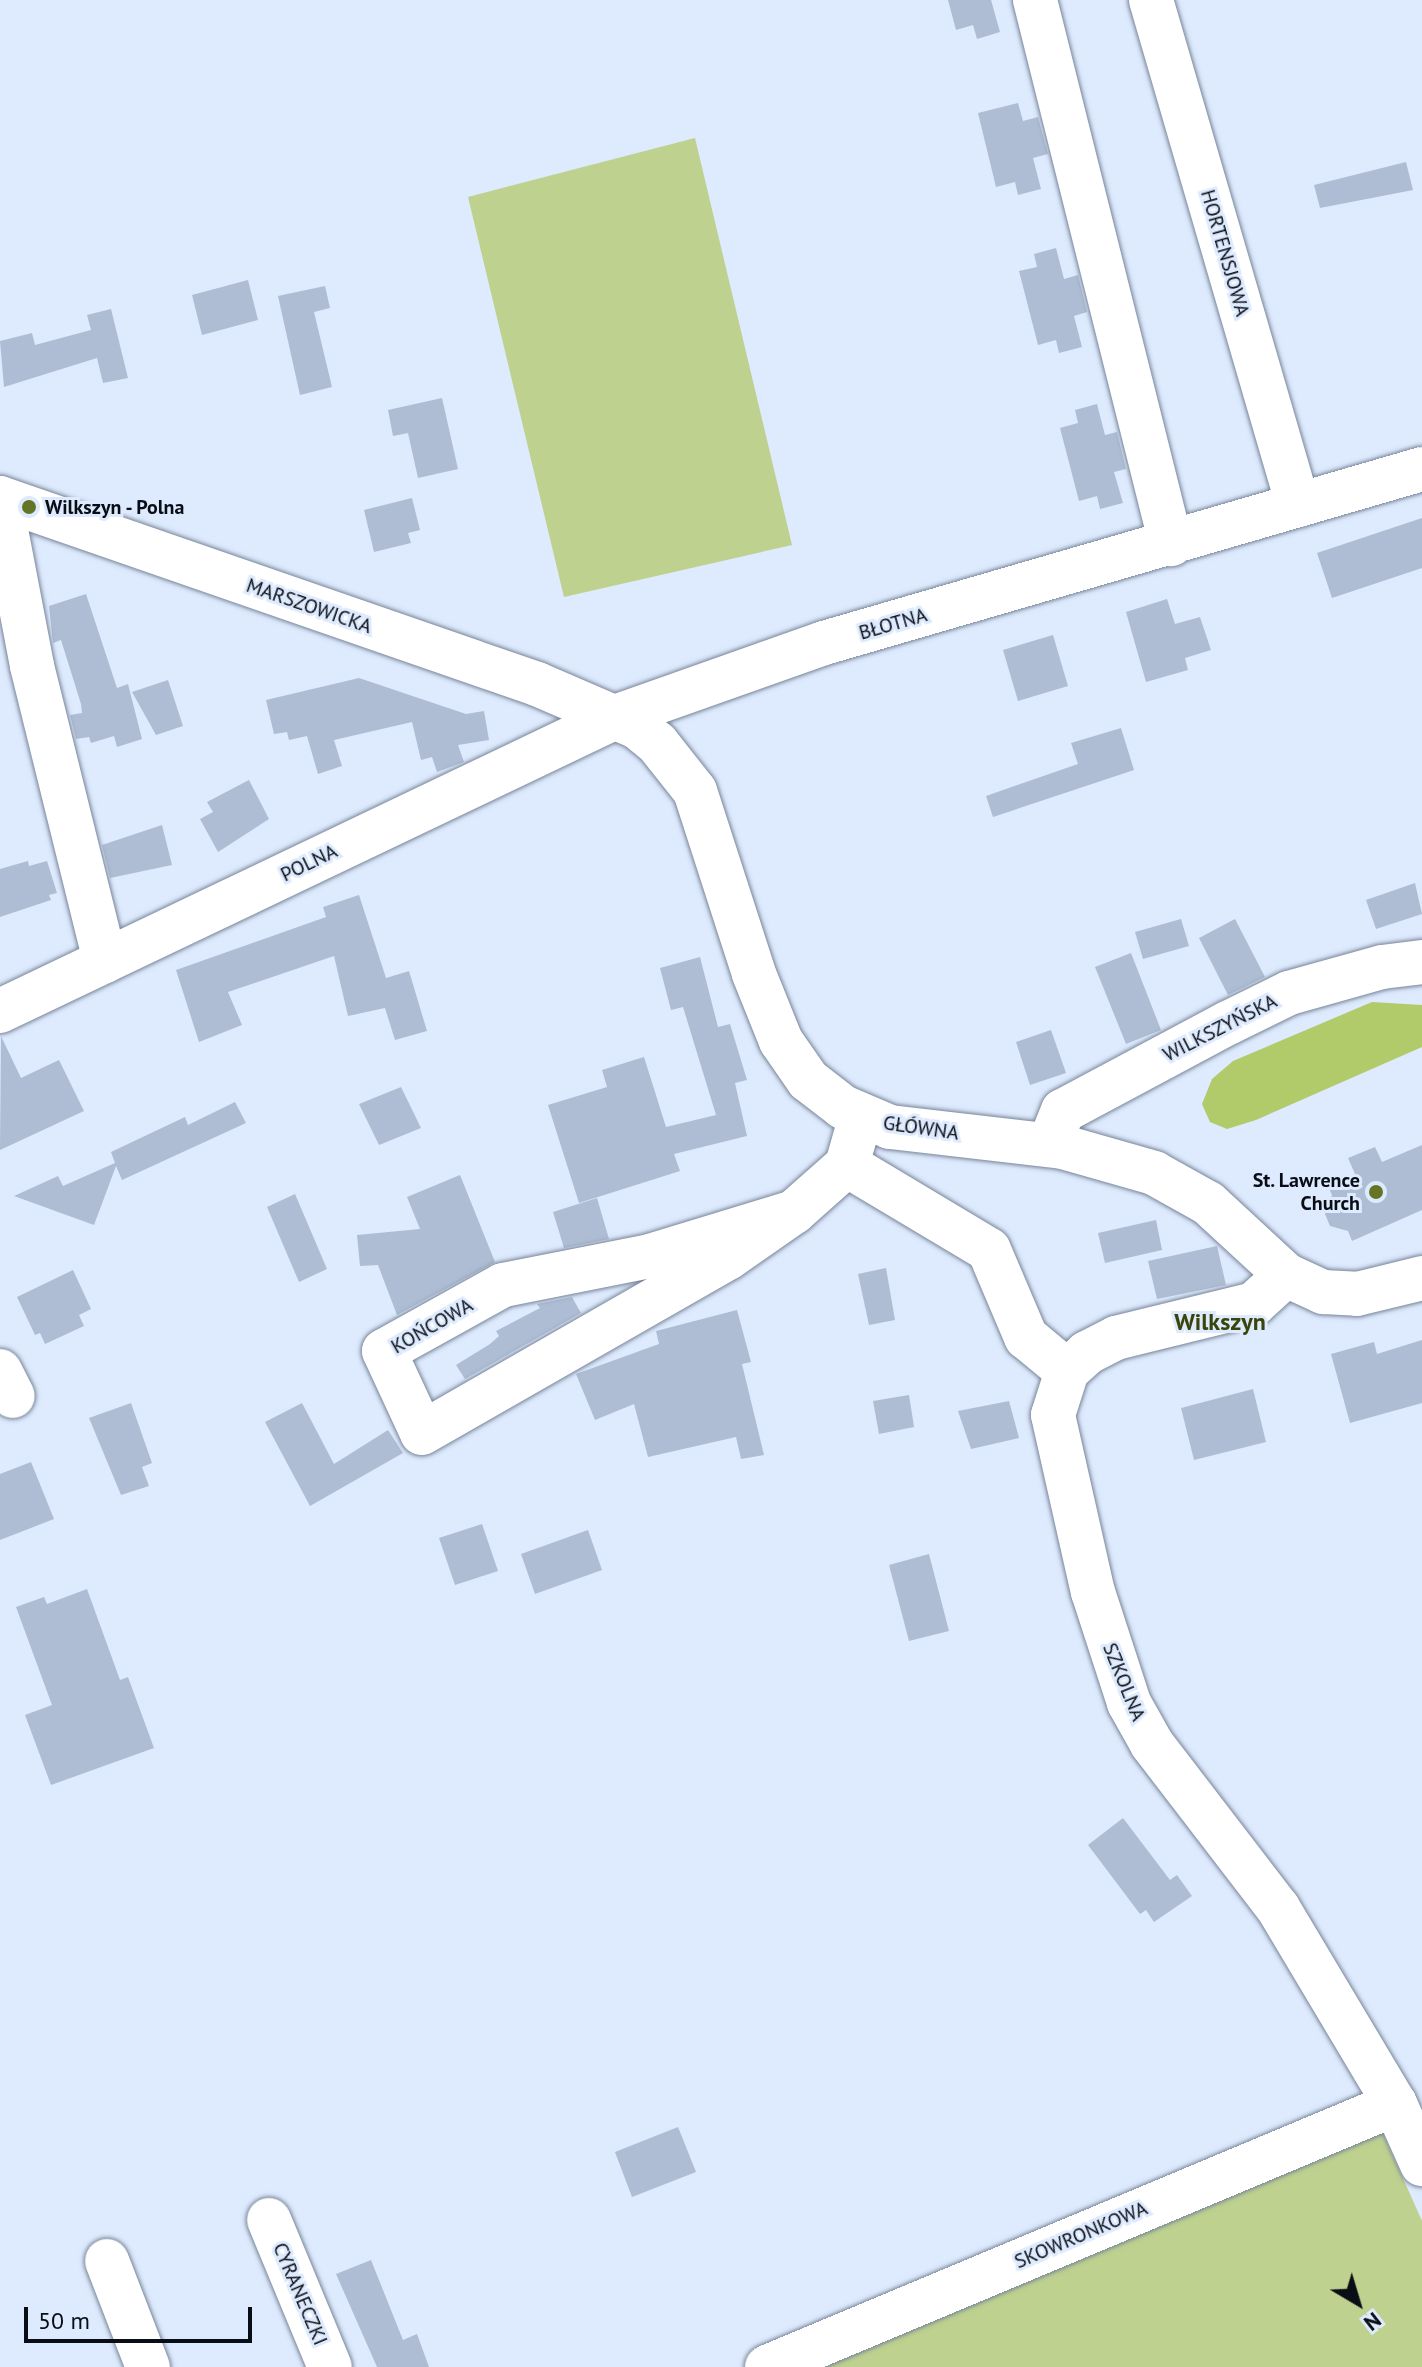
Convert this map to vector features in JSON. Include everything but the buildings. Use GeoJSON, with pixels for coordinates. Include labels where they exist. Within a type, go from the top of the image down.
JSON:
{"type":"FeatureCollection","features":[{"type":"Feature","properties":{"kind":"street"},"geometry":{"type":"LineString","coordinates":[[1035,0],[1171,544]]}},
{"type":"Feature","properties":{"kind":"street","name":"HORTENSJOWA"},"geometry":{"type":"LineString","coordinates":[[1151,0],[1298,505]]}},
{"type":"Feature","properties":{"kind":"street","name":"BŁOTNA"},"geometry":{"type":"LineString","coordinates":[[618,716],[824,643],[1422,469]]}},
{"type":"Feature","properties":{"kind":"street","name":"MARSZOWICKA"},"geometry":{"type":"LineString","coordinates":[[0,498],[618,716]]}},
{"type":"Feature","properties":{"kind":"street","name":"MARSZOWICKA"},"geometry":{"type":"LineString","coordinates":[[0,498],[32,666],[105,961]]}},
{"type":"Feature","properties":{"kind":"street","name":"POLNA"},"geometry":{"type":"LineString","coordinates":[[0,1011],[618,716]]}},
{"type":"Feature","properties":{"kind":"street","name":"GŁÓWNA"},"geometry":{"type":"LineString","coordinates":[[618,716],[657,743],[695,791],[781,1041],[808,1080],[861,1116],[890,1127],[1049,1145],[1182,1184],[1286,1275],[1339,1294],[1422,1278]]}},
{"type":"Feature","properties":{"kind":"street","name":"WILKSZYŃSKA"},"geometry":{"type":"LineString","coordinates":[[1049,1145],[1063,1111],[1289,993],[1382,967],[1422,962]]}},
{"type":"Feature","properties":{"kind":"street"},"geometry":{"type":"LineString","coordinates":[[861,1116],[847,1165],[989,1250],[1026,1337],[1067,1371],[1116,1338],[1254,1304],[1286,1275]]}},
{"type":"Feature","properties":{"kind":"street","name":"KOŃCOWA"},"geometry":{"type":"LineString","coordinates":[[794,1212],[650,1256],[503,1285],[384,1351],[422,1433],[728,1258],[794,1212],[847,1165]]}},
{"type":"Feature","properties":{"kind":"street","name":"SZKOLNA"},"geometry":{"type":"LineString","coordinates":[[1067,1371],[1053,1415],[1057,1444],[1093,1592],[1129,1703],[1152,1744],[1278,1908],[1395,2104],[1422,2164]]}},
{"type":"Feature","properties":{"kind":"street","name":"SKOWRONKOWA"},"geometry":{"type":"LineString","coordinates":[[767,2367],[1395,2104]]}},
{"type":"Feature","properties":{"kind":"street","name":"CYRANECZKI"},"geometry":{"type":"LineString","coordinates":[[269,2220],[330,2367]]}},
{"type":"Feature","properties":{"kind":"street"},"geometry":{"type":"LineString","coordinates":[[107,2261],[148,2367]]}},
{"type":"Feature","properties":{"kind":"shaded area"},"geometry":{"type":"Polygon","coordinates":[[[695,138],[792,545],[564,597],[468,197],[695,138]]]}},
{"type":"Feature","properties":{"kind":"shaded area"},"geometry":{"type":"Polygon","coordinates":[[[1372,1002],[1422,1005],[1422,1047],[1256,1120],[1227,1129],[1210,1122],[1202,1104],[1212,1079],[1233,1061],[1372,1002]]]}},
{"type":"Feature","properties":{"kind":"shaded area"},"geometry":{"type":"Polygon","coordinates":[[[1382,2131],[1422,2221],[1422,2367],[823,2367],[1382,2131]]]}},
{"type":"Feature","properties":{"kind":"place","name":"Wilkszyn - Polna"},"geometry":{"type":"Point","coordinates":[29,507]}},
{"type":"Feature","properties":{"kind":"place","name":"St. Lawrence Church"},"geometry":{"type":"Point","coordinates":[1376,1192]}},
{"type":"Feature","properties":{"kind":"district","name":"Wilkszyn"},"geometry":{"type":"Point","coordinates":[1220,1322]}}]}
